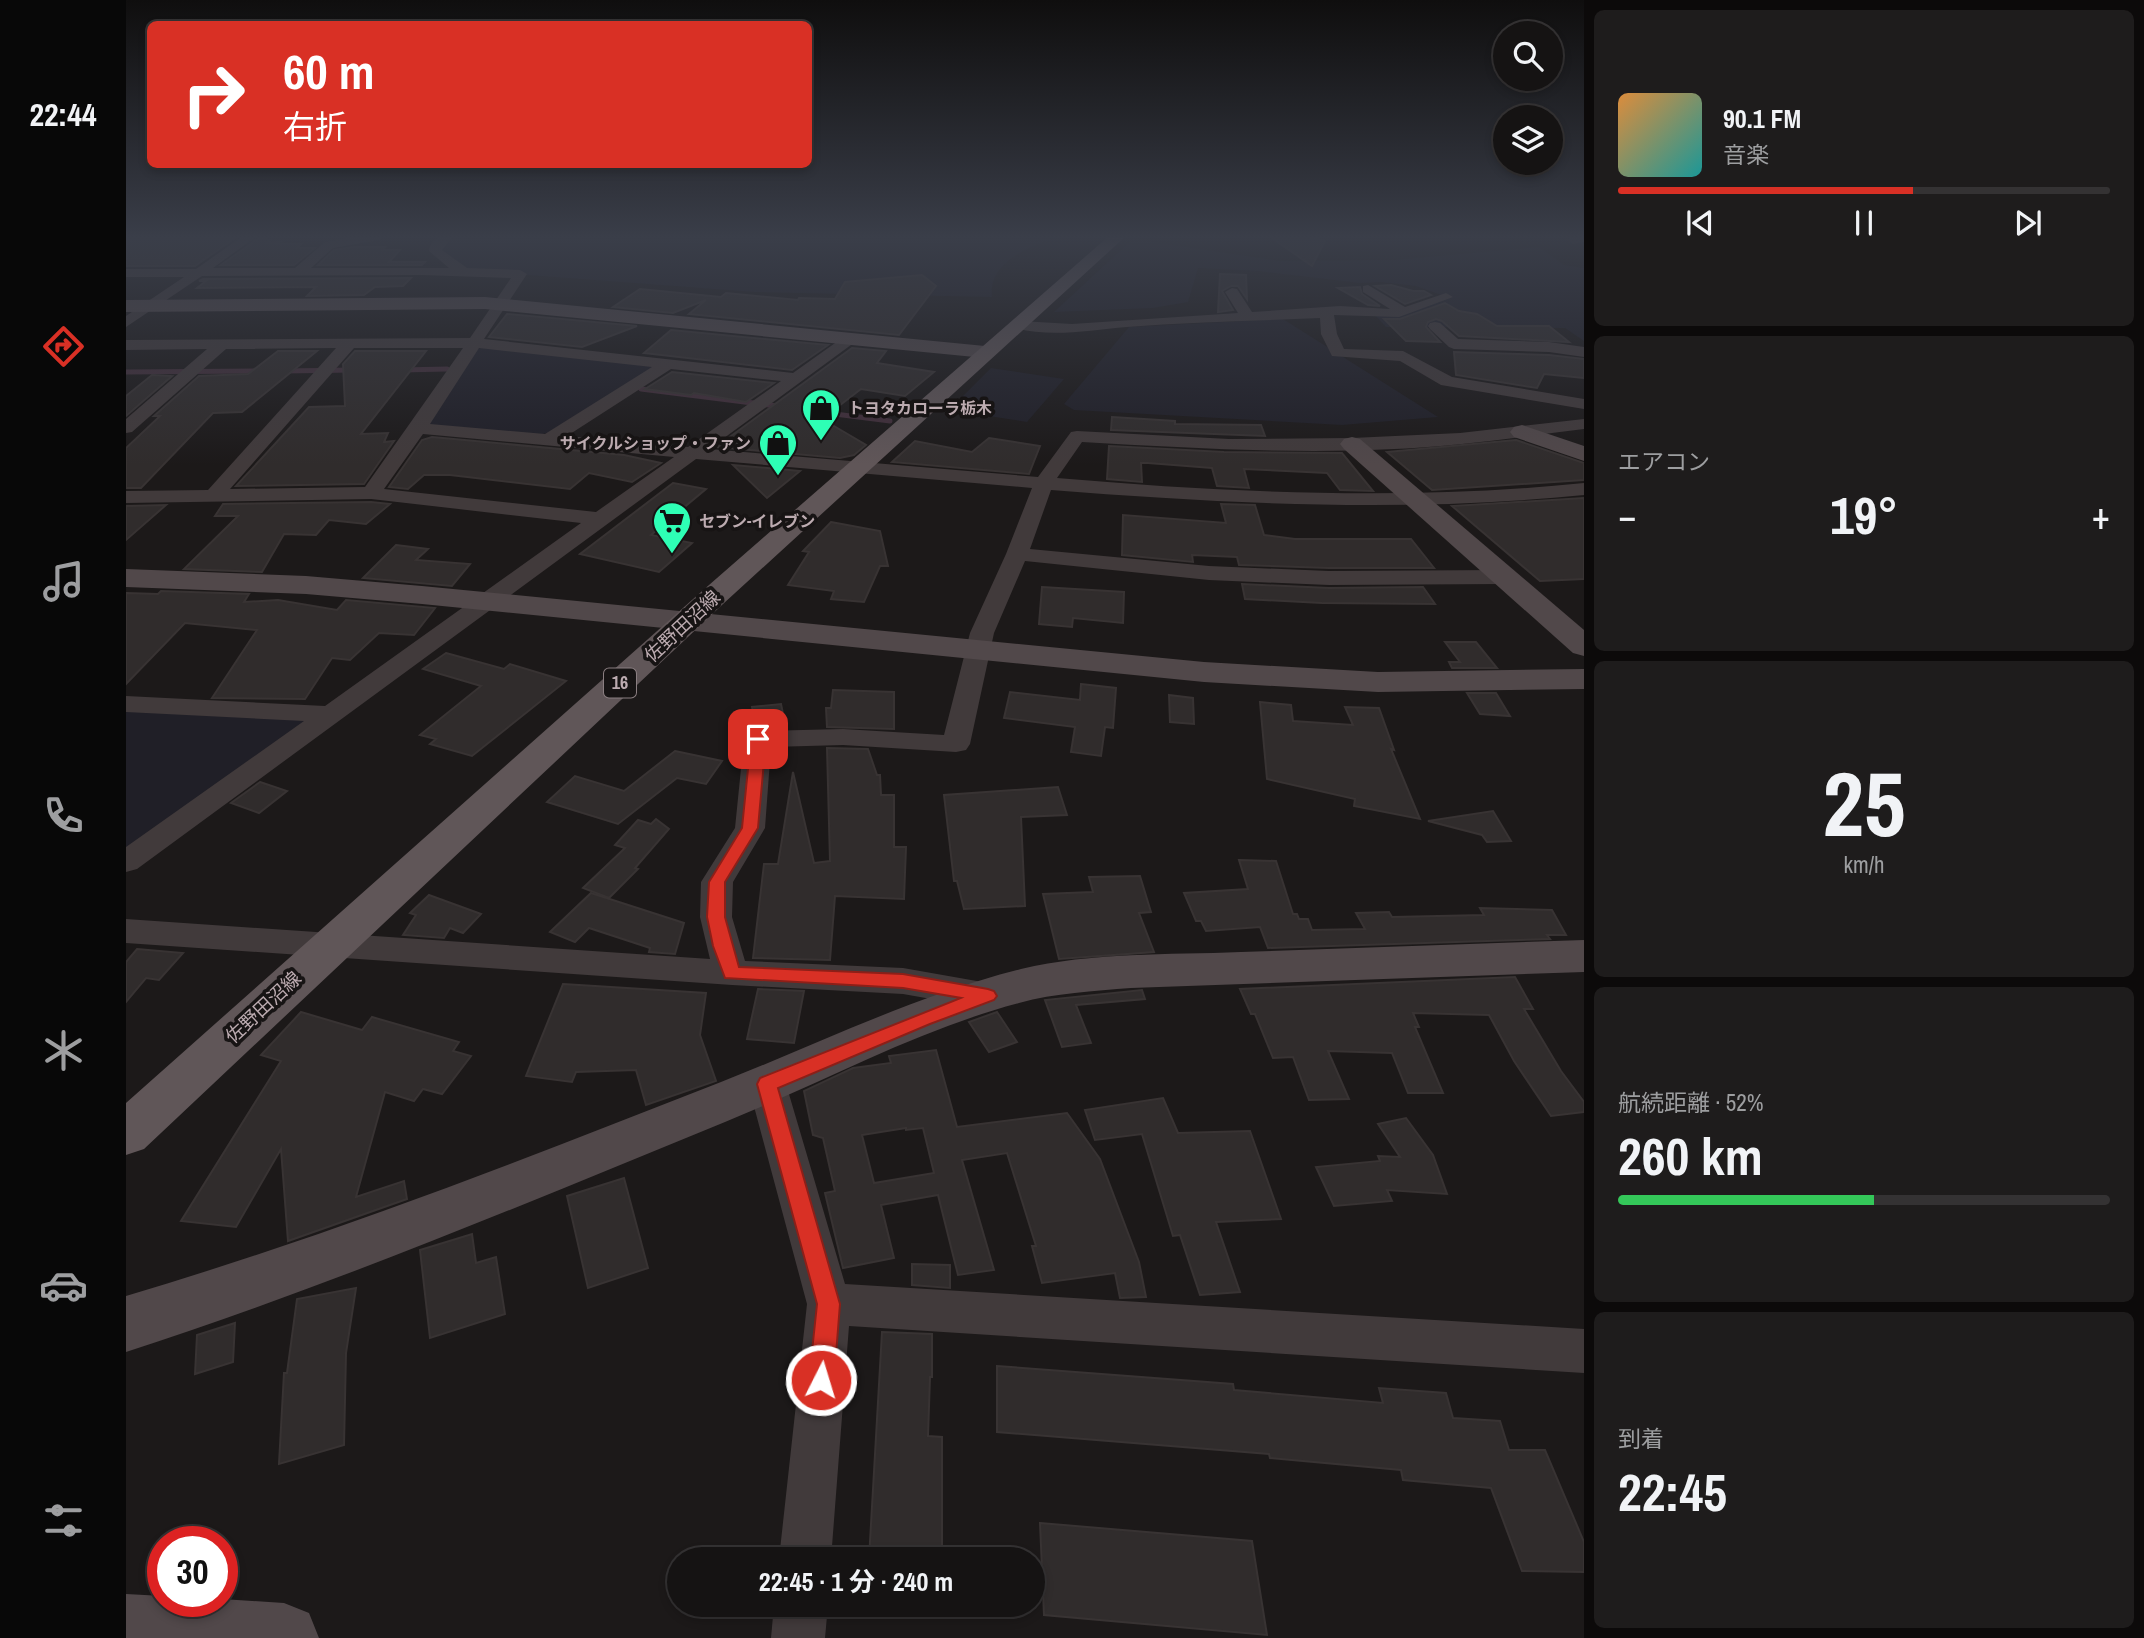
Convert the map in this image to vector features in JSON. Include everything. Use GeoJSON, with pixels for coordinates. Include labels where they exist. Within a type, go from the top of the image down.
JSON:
{"type":"FeatureCollection","features":[{"type":"Feature","properties":{"kind":"main road","name":"佐野田沼線"},"geometry":{"type":"LineString","coordinates":[[126,1133],[686,622],[985,352],[1033,312]]}},
{"type":"Feature","properties":{"kind":"street"},"geometry":{"type":"LineString","coordinates":[[126,323],[141,312]]}},
{"type":"Feature","properties":{"kind":"street"},"geometry":{"type":"LineString","coordinates":[[370,493],[418,428],[495,312]]}},
{"type":"Feature","properties":{"kind":"street"},"geometry":{"type":"LineString","coordinates":[[584,312],[985,352]]}},
{"type":"Feature","properties":{"kind":"street"},"geometry":{"type":"LineString","coordinates":[[1245,312],[1247,316]]}},
{"type":"Feature","properties":{"kind":"street"},"geometry":{"type":"LineString","coordinates":[[1020,324],[1038,328],[1092,328],[1125,323],[1247,316],[1368,312]]}},
{"type":"Feature","properties":{"kind":"street"},"geometry":{"type":"LineString","coordinates":[[1322,313],[1327,313],[1329,334],[1338,353],[1403,356],[1447,380],[1584,404]]}},
{"type":"Feature","properties":{"kind":"street"},"geometry":{"type":"LineString","coordinates":[[1435,326],[1454,344],[1549,347],[1584,352]]}},
{"type":"Feature","properties":{"kind":"street"},"geometry":{"type":"LineString","coordinates":[[126,862],[850,339]]}},
{"type":"Feature","properties":{"kind":"street"},"geometry":{"type":"LineString","coordinates":[[126,345],[475,343],[797,378]]}},
{"type":"Feature","properties":{"kind":"street"},"geometry":{"type":"LineString","coordinates":[[213,496],[349,344]]}},
{"type":"Feature","properties":{"kind":"street"},"geometry":{"type":"LineString","coordinates":[[126,428],[221,345]]}},
{"type":"Feature","properties":{"kind":"street"},"geometry":{"type":"LineString","coordinates":[[549,440],[670,363]]}},
{"type":"Feature","properties":{"kind":"street"},"geometry":{"type":"LineString","coordinates":[[732,973],[722,946],[716,917],[717,882],[750,828],[758,739],[843,737],[956,744],[982,633],[1044,484],[1077,436],[1229,445],[1352,444],[1460,439],[1584,424]]}},
{"type":"Feature","properties":{"kind":"street"},"geometry":{"type":"LineString","coordinates":[[418,428],[857,469],[1258,498],[1415,499],[1584,489]]}},
{"type":"Feature","properties":{"kind":"street"},"geometry":{"type":"LineString","coordinates":[[1522,432],[1584,454]]}},
{"type":"Feature","properties":{"kind":"street"},"geometry":{"type":"LineString","coordinates":[[1352,444],[1584,646]]}},
{"type":"Feature","properties":{"kind":"street"},"geometry":{"type":"LineString","coordinates":[[126,496],[370,493],[599,519]]}},
{"type":"Feature","properties":{"kind":"street"},"geometry":{"type":"LineString","coordinates":[[1017,554],[1209,573],[1329,578],[1504,577]]}},
{"type":"Feature","properties":{"kind":"street"},"geometry":{"type":"LineString","coordinates":[[126,578],[306,585],[1204,672],[1309,679],[1450,682],[1584,679]]}},
{"type":"Feature","properties":{"kind":"street"},"geometry":{"type":"LineString","coordinates":[[126,704],[332,714]]}},
{"type":"Feature","properties":{"kind":"street"},"geometry":{"type":"LineString","coordinates":[[126,931],[732,973],[903,981],[988,996]]}},
{"type":"Feature","properties":{"kind":"street"},"geometry":{"type":"LineString","coordinates":[[126,1324],[326,1258],[767,1084],[923,1019],[988,996],[1066,978],[1132,972],[1584,956]]}},
{"type":"Feature","properties":{"kind":"street"},"geometry":{"type":"LineString","coordinates":[[767,1084],[828,1304],[806,1547]]}},
{"type":"Feature","properties":{"kind":"street"},"geometry":{"type":"LineString","coordinates":[[828,1304],[1584,1351]]}},
{"type":"Feature","properties":{"kind":"street"},"geometry":{"type":"LineString","coordinates":[[798,1638],[800,1617]]}},
{"type":"Feature","properties":{"kind":"street"},"geometry":{"type":"LineString","coordinates":[[126,1629],[284,1638]]}},
{"type":"Feature","properties":{"kind":"shaded area"},"geometry":{"type":"Polygon","coordinates":[[[1584,312],[1584,341],[1565,328],[1386,327],[1375,315],[1584,312]]]}},
{"type":"Feature","properties":{"kind":"shaded area"},"geometry":{"type":"Polygon","coordinates":[[[1283,319],[1438,417],[1342,425],[1074,410],[1064,404],[1129,327],[1283,319]]]}},
{"type":"Feature","properties":{"kind":"shaded area"},"geometry":{"type":"Polygon","coordinates":[[[490,346],[657,367],[548,433],[532,436],[434,427],[426,423],[476,349],[490,346]]]}},
{"type":"Feature","properties":{"kind":"shaded area"},"geometry":{"type":"Polygon","coordinates":[[[991,368],[1064,379],[1027,422],[949,410],[991,368]]]}},
{"type":"Feature","properties":{"kind":"shaded area"},"geometry":{"type":"Polygon","coordinates":[[[126,704],[332,714],[126,862],[126,704]]]}},
{"type":"Feature","properties":{"kind":"building"},"geometry":{"type":"Polygon","coordinates":[[[691,312],[916,312],[899,335],[689,314],[691,312]]]}},
{"type":"Feature","properties":{"kind":"building"},"geometry":{"type":"Polygon","coordinates":[[[1418,312],[1468,312],[1477,314],[1497,326],[1549,326],[1569,342],[1459,336],[1436,319],[1428,322],[1426,327],[1440,342],[1406,341],[1384,319],[1400,319],[1418,312]]]}},
{"type":"Feature","properties":{"kind":"building"},"geometry":{"type":"Polygon","coordinates":[[[507,314],[637,326],[582,347],[489,337],[507,314]]]}},
{"type":"Feature","properties":{"kind":"building"},"geometry":{"type":"Polygon","coordinates":[[[671,330],[828,345],[792,370],[644,353],[671,330]]]}},
{"type":"Feature","properties":{"kind":"building"},"geometry":{"type":"Polygon","coordinates":[[[852,348],[886,351],[877,363],[934,372],[905,396],[861,389],[822,419],[866,445],[854,455],[840,458],[716,447],[852,348]]]}},
{"type":"Feature","properties":{"kind":"building"},"geometry":{"type":"Polygon","coordinates":[[[278,351],[317,351],[242,412],[213,413],[141,488],[126,488],[126,448],[160,416],[154,416],[199,376],[248,374],[278,351]]]}},
{"type":"Feature","properties":{"kind":"building"},"geometry":{"type":"Polygon","coordinates":[[[355,351],[426,351],[361,434],[388,433],[384,442],[394,441],[364,484],[236,486],[309,407],[345,406],[343,364],[355,351]]]}},
{"type":"Feature","properties":{"kind":"building"},"geometry":{"type":"Polygon","coordinates":[[[1454,352],[1549,355],[1584,359],[1584,378],[1544,374],[1537,388],[1456,375],[1454,352]]]}},
{"type":"Feature","properties":{"kind":"building"},"geometry":{"type":"Polygon","coordinates":[[[672,372],[774,383],[746,402],[694,393],[691,395],[645,389],[672,372]]]}},
{"type":"Feature","properties":{"kind":"building"},"geometry":{"type":"Polygon","coordinates":[[[152,375],[172,376],[126,416],[126,396],[152,375]]]}},
{"type":"Feature","properties":{"kind":"building"},"geometry":{"type":"Polygon","coordinates":[[[1112,417],[1175,421],[1175,424],[1261,425],[1265,436],[1111,430],[1112,417]]]}},
{"type":"Feature","properties":{"kind":"building"},"geometry":{"type":"Polygon","coordinates":[[[432,437],[624,455],[661,463],[632,482],[589,473],[570,489],[450,475],[424,475],[408,489],[389,487],[422,440],[432,437]]]}},
{"type":"Feature","properties":{"kind":"building"},"geometry":{"type":"Polygon","coordinates":[[[989,438],[1040,446],[1029,474],[892,462],[915,441],[972,452],[989,438]]]}},
{"type":"Feature","properties":{"kind":"building"},"geometry":{"type":"Polygon","coordinates":[[[1516,440],[1584,463],[1584,480],[1432,490],[1387,452],[1516,440]]]}},
{"type":"Feature","properties":{"kind":"building"},"geometry":{"type":"Polygon","coordinates":[[[1109,446],[1224,452],[1342,453],[1373,491],[1340,490],[1327,473],[1244,469],[1249,488],[1217,486],[1212,468],[1148,463],[1141,463],[1142,482],[1107,479],[1109,446]]]}},
{"type":"Feature","properties":{"kind":"building"},"geometry":{"type":"Polygon","coordinates":[[[733,465],[800,471],[767,498],[733,465]]]}},
{"type":"Feature","properties":{"kind":"building"},"geometry":{"type":"Polygon","coordinates":[[[673,483],[706,489],[651,535],[692,543],[659,572],[580,554],[673,483]]]}},
{"type":"Feature","properties":{"kind":"building"},"geometry":{"type":"Polygon","coordinates":[[[1584,498],[1584,579],[1540,581],[1452,506],[1584,498]]]}},
{"type":"Feature","properties":{"kind":"building"},"geometry":{"type":"Polygon","coordinates":[[[223,504],[390,504],[366,524],[329,520],[316,535],[284,534],[262,572],[184,569],[238,516],[215,516],[223,504]]]}},
{"type":"Feature","properties":{"kind":"building"},"geometry":{"type":"Polygon","coordinates":[[[1221,504],[1255,505],[1264,535],[1295,539],[1411,539],[1434,568],[1239,565],[1237,557],[1192,555],[1193,562],[1122,555],[1123,515],[1226,523],[1221,504]]]}},
{"type":"Feature","properties":{"kind":"building"},"geometry":{"type":"Polygon","coordinates":[[[166,505],[126,540],[126,506],[166,505]]]}},
{"type":"Feature","properties":{"kind":"building"},"geometry":{"type":"Polygon","coordinates":[[[831,522],[880,531],[888,566],[880,566],[864,602],[831,599],[834,591],[788,585],[809,552],[803,551],[831,522]]]}},
{"type":"Feature","properties":{"kind":"building"},"geometry":{"type":"Polygon","coordinates":[[[396,545],[428,549],[416,560],[470,564],[452,586],[363,578],[396,545]]]}},
{"type":"Feature","properties":{"kind":"building"},"geometry":{"type":"Polygon","coordinates":[[[1242,584],[1329,588],[1423,587],[1435,604],[1245,599],[1242,584]]]}},
{"type":"Feature","properties":{"kind":"building"},"geometry":{"type":"Polygon","coordinates":[[[1042,587],[1124,592],[1123,623],[1073,618],[1072,627],[1039,624],[1042,587]]]}},
{"type":"Feature","properties":{"kind":"building"},"geometry":{"type":"Polygon","coordinates":[[[161,591],[249,594],[244,602],[278,600],[337,610],[346,600],[435,608],[414,635],[379,633],[350,660],[332,658],[305,699],[212,698],[257,630],[185,623],[126,684],[126,593],[158,594],[161,591]]]}},
{"type":"Feature","properties":{"kind":"building"},"geometry":{"type":"Polygon","coordinates":[[[1445,642],[1476,642],[1497,668],[1452,668],[1449,662],[1460,662],[1445,642]]]}},
{"type":"Feature","properties":{"kind":"building"},"geometry":{"type":"Polygon","coordinates":[[[446,653],[504,669],[510,664],[566,681],[472,756],[430,744],[436,739],[420,735],[481,686],[423,669],[446,653]]]}},
{"type":"Feature","properties":{"kind":"building"},"geometry":{"type":"Polygon","coordinates":[[[1081,684],[1116,688],[1113,728],[1105,727],[1101,756],[1071,752],[1075,727],[1004,718],[1010,692],[1080,700],[1081,684]]]}},
{"type":"Feature","properties":{"kind":"building"},"geometry":{"type":"Polygon","coordinates":[[[833,690],[894,692],[894,729],[827,727],[826,708],[831,708],[833,690]]]}},
{"type":"Feature","properties":{"kind":"building"},"geometry":{"type":"Polygon","coordinates":[[[1467,693],[1496,693],[1510,716],[1480,714],[1467,693]]]}},
{"type":"Feature","properties":{"kind":"building"},"geometry":{"type":"Polygon","coordinates":[[[1169,695],[1193,698],[1194,724],[1170,722],[1169,695]]]}},
{"type":"Feature","properties":{"kind":"building"},"geometry":{"type":"Polygon","coordinates":[[[1260,702],[1291,705],[1293,721],[1353,725],[1345,707],[1379,708],[1394,750],[1391,749],[1420,819],[1354,806],[1355,799],[1267,779],[1260,702]]]}},
{"type":"Feature","properties":{"kind":"building"},"geometry":{"type":"Polygon","coordinates":[[[781,704],[786,728],[756,729],[752,707],[781,704]]]}},
{"type":"Feature","properties":{"kind":"building"},"geometry":{"type":"Polygon","coordinates":[[[827,748],[868,749],[877,775],[880,775],[881,795],[894,795],[894,847],[906,847],[904,899],[835,896],[830,960],[753,958],[764,864],[778,864],[793,772],[814,863],[830,861],[827,748]]]}},
{"type":"Feature","properties":{"kind":"building"},"geometry":{"type":"Polygon","coordinates":[[[675,751],[722,761],[706,784],[677,778],[618,824],[547,802],[575,776],[624,791],[675,751]]]}},
{"type":"Feature","properties":{"kind":"building"},"geometry":{"type":"Polygon","coordinates":[[[260,782],[287,791],[259,813],[231,803],[260,782]]]}},
{"type":"Feature","properties":{"kind":"building"},"geometry":{"type":"Polygon","coordinates":[[[1058,787],[1067,815],[1021,817],[1025,906],[964,909],[957,881],[954,881],[944,795],[1058,787]]]}},
{"type":"Feature","properties":{"kind":"building"},"geometry":{"type":"Polygon","coordinates":[[[1493,811],[1511,841],[1487,842],[1482,835],[1428,821],[1493,811]]]}},
{"type":"Feature","properties":{"kind":"building"},"geometry":{"type":"Polygon","coordinates":[[[656,819],[669,829],[635,868],[638,869],[609,898],[583,888],[625,848],[615,845],[638,820],[651,824],[656,819]]]}},
{"type":"Feature","properties":{"kind":"building"},"geometry":{"type":"Polygon","coordinates":[[[1239,860],[1276,861],[1293,914],[1297,914],[1299,919],[1308,919],[1312,930],[1365,929],[1356,913],[1389,912],[1392,917],[1484,915],[1480,908],[1552,910],[1566,935],[1547,935],[1550,939],[1268,948],[1260,927],[1206,931],[1201,921],[1196,921],[1184,893],[1248,889],[1239,860]]]}},
{"type":"Feature","properties":{"kind":"building"},"geometry":{"type":"Polygon","coordinates":[[[1140,876],[1151,912],[1139,913],[1154,952],[1059,959],[1043,894],[1093,892],[1089,877],[1140,876]]]}},
{"type":"Feature","properties":{"kind":"building"},"geometry":{"type":"Polygon","coordinates":[[[591,893],[684,923],[675,954],[649,952],[650,948],[589,928],[575,942],[550,932],[591,893]]]}},
{"type":"Feature","properties":{"kind":"building"},"geometry":{"type":"Polygon","coordinates":[[[429,895],[481,914],[463,933],[450,928],[444,938],[403,935],[416,915],[410,913],[429,895]]]}},
{"type":"Feature","properties":{"kind":"building"},"geometry":{"type":"Polygon","coordinates":[[[137,949],[183,953],[159,980],[146,978],[126,1002],[126,962],[137,949]]]}},
{"type":"Feature","properties":{"kind":"building"},"geometry":{"type":"Polygon","coordinates":[[[1515,977],[1533,1009],[1524,1009],[1561,1071],[1584,1102],[1584,1112],[1551,1116],[1514,1061],[1489,1015],[1413,1013],[1419,1027],[1415,1027],[1443,1093],[1408,1093],[1392,1053],[1328,1051],[1349,1099],[1309,1100],[1293,1057],[1273,1058],[1255,1014],[1251,1014],[1240,989],[1515,977]]]}},
{"type":"Feature","properties":{"kind":"building"},"geometry":{"type":"Polygon","coordinates":[[[563,984],[706,993],[700,1035],[716,1081],[646,1105],[636,1070],[576,1072],[572,1082],[526,1076],[563,984]]]}},
{"type":"Feature","properties":{"kind":"building"},"geometry":{"type":"Polygon","coordinates":[[[758,989],[804,991],[794,1043],[747,1039],[758,989]]]}},
{"type":"Feature","properties":{"kind":"building"},"geometry":{"type":"Polygon","coordinates":[[[1142,990],[1145,999],[1076,1005],[1091,1043],[1062,1047],[1045,1000],[1142,990]]]}},
{"type":"Feature","properties":{"kind":"building"},"geometry":{"type":"Polygon","coordinates":[[[301,1012],[362,1030],[372,1017],[459,1042],[453,1051],[471,1056],[442,1094],[423,1089],[414,1101],[385,1092],[356,1197],[404,1181],[407,1199],[288,1241],[281,1149],[236,1227],[181,1221],[281,1061],[261,1055],[301,1012]]]}},
{"type":"Feature","properties":{"kind":"building"},"geometry":{"type":"Polygon","coordinates":[[[997,1012],[1017,1042],[989,1052],[969,1022],[997,1012]]]}},
{"type":"Feature","properties":{"kind":"building"},"geometry":{"type":"Polygon","coordinates":[[[936,1050],[957,1127],[1067,1113],[1100,1159],[1139,1262],[1146,1297],[1120,1298],[1115,1273],[1042,1283],[1032,1246],[1036,1246],[1007,1153],[962,1160],[994,1270],[958,1275],[938,1195],[881,1205],[894,1258],[843,1268],[825,1193],[835,1191],[823,1138],[813,1135],[804,1091],[853,1068],[891,1063],[889,1056],[936,1050]],[[923,1128],[862,1135],[874,1183],[934,1173],[923,1128]]]}},
{"type":"Feature","properties":{"kind":"building"},"geometry":{"type":"Polygon","coordinates":[[[1163,1098],[1178,1133],[1250,1131],[1281,1219],[1216,1222],[1240,1292],[1200,1295],[1180,1235],[1173,1236],[1142,1134],[1095,1140],[1085,1110],[1163,1098]]]}},
{"type":"Feature","properties":{"kind":"building"},"geometry":{"type":"Polygon","coordinates":[[[1406,1118],[1433,1155],[1447,1194],[1387,1190],[1392,1201],[1334,1206],[1316,1167],[1380,1161],[1378,1156],[1400,1157],[1378,1124],[1406,1118]]]}},
{"type":"Feature","properties":{"kind":"building"},"geometry":{"type":"Polygon","coordinates":[[[624,1178],[648,1268],[588,1288],[567,1196],[624,1178]]]}},
{"type":"Feature","properties":{"kind":"building"},"geometry":{"type":"Polygon","coordinates":[[[472,1234],[476,1263],[496,1257],[505,1314],[430,1338],[420,1250],[472,1234]]]}},
{"type":"Feature","properties":{"kind":"building"},"geometry":{"type":"Polygon","coordinates":[[[912,1264],[950,1265],[950,1288],[912,1285],[912,1264]]]}},
{"type":"Feature","properties":{"kind":"building"},"geometry":{"type":"Polygon","coordinates":[[[356,1288],[346,1353],[344,1445],[279,1464],[284,1373],[287,1373],[297,1299],[356,1288]]]}},
{"type":"Feature","properties":{"kind":"building"},"geometry":{"type":"Polygon","coordinates":[[[235,1323],[233,1362],[195,1374],[197,1335],[235,1323]]]}},
{"type":"Feature","properties":{"kind":"building"},"geometry":{"type":"Polygon","coordinates":[[[882,1332],[932,1334],[928,1436],[942,1437],[942,1547],[870,1547],[882,1332]]]}},
{"type":"Feature","properties":{"kind":"building"},"geometry":{"type":"Polygon","coordinates":[[[997,1366],[1233,1384],[1234,1390],[1383,1403],[1379,1388],[1446,1393],[1453,1418],[1500,1421],[1509,1450],[1545,1450],[1584,1542],[1584,1572],[1522,1571],[1491,1488],[1403,1480],[1401,1470],[1270,1458],[1269,1454],[997,1432],[997,1366]]]}},
{"type":"Feature","properties":{"kind":"building"},"geometry":{"type":"Polygon","coordinates":[[[1040,1523],[1252,1541],[1267,1635],[1045,1615],[1045,1547],[1041,1547],[1040,1523]]]}},
{"type":"Feature","properties":{"kind":"waterway"},"geometry":{"type":"LineString","coordinates":[[401,370],[447,369]]}},
{"type":"Feature","properties":{"kind":"waterway"},"geometry":{"type":"LineString","coordinates":[[282,371],[355,370]]}},
{"type":"Feature","properties":{"kind":"waterway"},"geometry":{"type":"LineString","coordinates":[[126,372],[264,371]]}},
{"type":"Feature","properties":{"kind":"waterway"},"geometry":{"type":"LineString","coordinates":[[641,389],[785,407]]}},
{"type":"Feature","properties":{"kind":"waterway"},"geometry":{"type":"LineString","coordinates":[[819,412],[890,421]]}},
{"type":"Feature","properties":{"kind":"place","name":"トヨタカローラ栃木"},"geometry":{"type":"Point","coordinates":[821,442]}},
{"type":"Feature","properties":{"kind":"place","name":"サイクルショップ・ファン"},"geometry":{"type":"Point","coordinates":[778,477]}},
{"type":"Feature","properties":{"kind":"place","name":"セブン-イレブン"},"geometry":{"type":"Point","coordinates":[672,555]}},
{"type":"Feature","properties":{"kind":"route"},"geometry":{"type":"LineString","coordinates":[[758,739],[750,828],[717,882],[716,917],[722,946],[732,973],[903,981],[988,996],[923,1019],[767,1084],[828,1304],[821,1380]]}}]}
